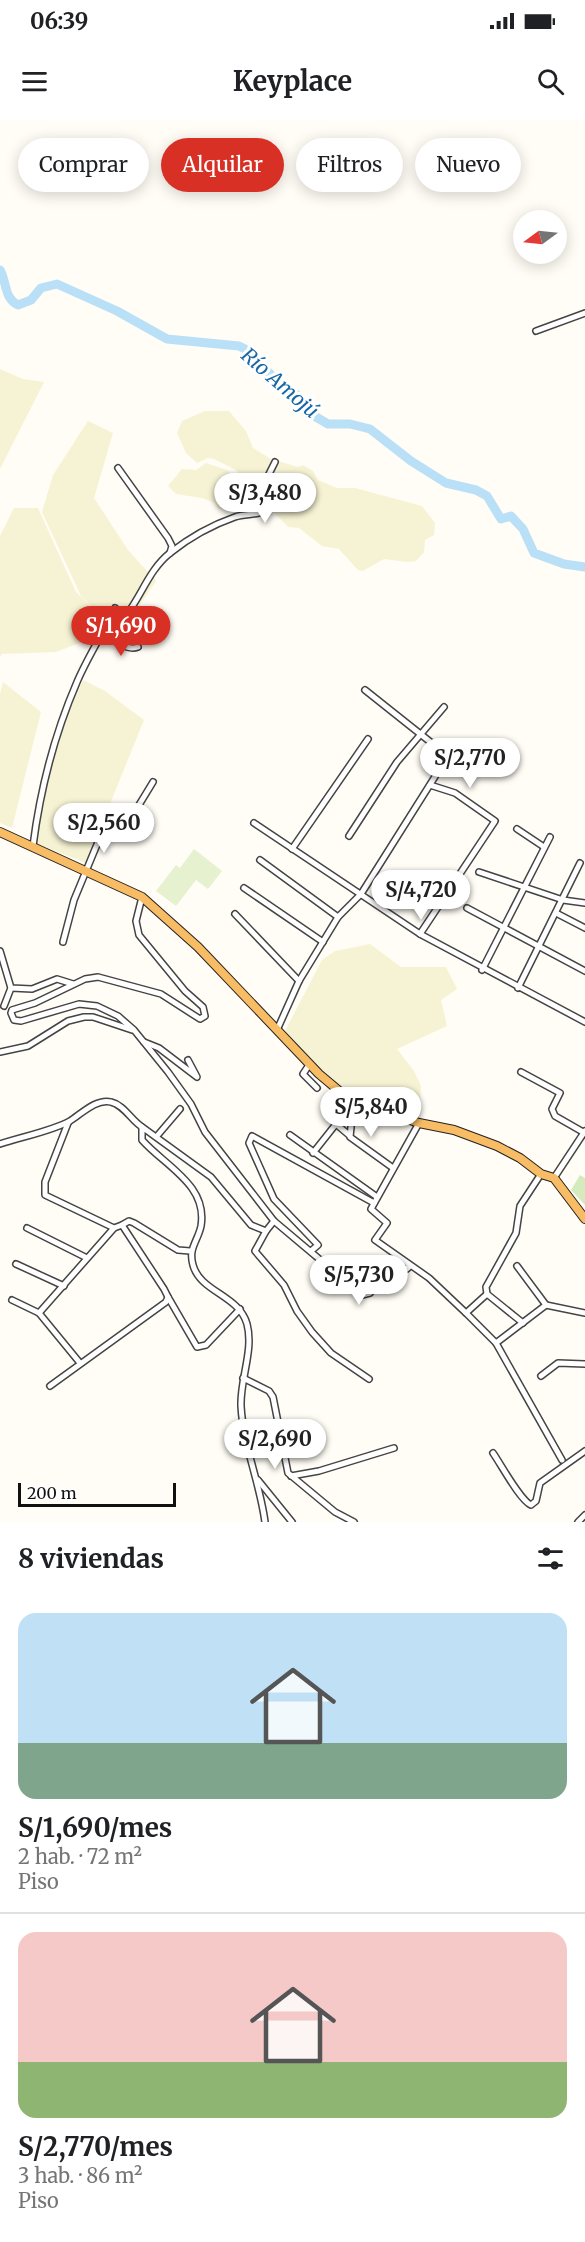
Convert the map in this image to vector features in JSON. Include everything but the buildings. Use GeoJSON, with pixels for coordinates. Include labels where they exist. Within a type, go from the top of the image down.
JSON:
{"type":"FeatureCollection","features":[{"type":"Feature","properties":{"kind":"highway"},"geometry":{"type":"LineString","coordinates":[[0,832],[142,897],[198,946],[309,1065],[344,1095],[366,1106],[419,1123],[479,1138],[520,1158],[541,1174],[554,1178],[585,1219]]}},
{"type":"Feature","properties":{"kind":"street"},"geometry":{"type":"LineString","coordinates":[[536,331],[585,313]]}},
{"type":"Feature","properties":{"kind":"street"},"geometry":{"type":"LineString","coordinates":[[102,635],[124,620],[138,594],[159,564],[170,553],[229,519],[266,510],[259,494],[275,462]]}},
{"type":"Feature","properties":{"kind":"street"},"geometry":{"type":"LineString","coordinates":[[118,468],[168,538],[172,546],[170,553]]}},
{"type":"Feature","properties":{"kind":"street"},"geometry":{"type":"LineString","coordinates":[[33,846],[38,811],[65,710],[115,608]]}},
{"type":"Feature","properties":{"kind":"street"},"geometry":{"type":"LineString","coordinates":[[102,635],[129,648],[138,646]]}},
{"type":"Feature","properties":{"kind":"street"},"geometry":{"type":"LineString","coordinates":[[277,1030],[299,981],[322,942],[338,917],[360,894],[448,756],[365,690]]}},
{"type":"Feature","properties":{"kind":"street"},"geometry":{"type":"LineString","coordinates":[[349,836],[397,762],[444,707]]}},
{"type":"Feature","properties":{"kind":"street"},"geometry":{"type":"LineString","coordinates":[[292,849],[368,739]]}},
{"type":"Feature","properties":{"kind":"street"},"geometry":{"type":"LineString","coordinates":[[63,942],[74,900],[105,827],[110,824],[127,824],[153,782]]}},
{"type":"Feature","properties":{"kind":"street"},"geometry":{"type":"LineString","coordinates":[[420,934],[495,821],[455,793],[430,784]]}},
{"type":"Feature","properties":{"kind":"street"},"geometry":{"type":"LineString","coordinates":[[254,823],[420,934],[482,970],[585,1022]]}},
{"type":"Feature","properties":{"kind":"street"},"geometry":{"type":"LineString","coordinates":[[517,829],[544,847]]}},
{"type":"Feature","properties":{"kind":"street"},"geometry":{"type":"LineString","coordinates":[[482,970],[550,837]]}},
{"type":"Feature","properties":{"kind":"street"},"geometry":{"type":"LineString","coordinates":[[260,860],[338,917]]}},
{"type":"Feature","properties":{"kind":"street"},"geometry":{"type":"LineString","coordinates":[[518,988],[580,863]]}},
{"type":"Feature","properties":{"kind":"street"},"geometry":{"type":"LineString","coordinates":[[480,872],[563,900],[585,903]]}},
{"type":"Feature","properties":{"kind":"street"},"geometry":{"type":"LineString","coordinates":[[244,888],[322,942]]}},
{"type":"Feature","properties":{"kind":"street"},"geometry":{"type":"LineString","coordinates":[[11,1014],[12,1010],[35,1003],[73,984],[98,977],[161,994],[200,1019],[206,1017],[203,1006],[185,991],[139,935],[136,921],[142,897]]}},
{"type":"Feature","properties":{"kind":"street"},"geometry":{"type":"LineString","coordinates":[[467,908],[537,948],[585,971]]}},
{"type":"Feature","properties":{"kind":"street"},"geometry":{"type":"LineString","coordinates":[[556,913],[585,928]]}},
{"type":"Feature","properties":{"kind":"street"},"geometry":{"type":"LineString","coordinates":[[235,914],[299,981]]}},
{"type":"Feature","properties":{"kind":"street"},"geometry":{"type":"LineString","coordinates":[[0,951],[10,988],[2,1006],[14,1020],[21,1021],[80,1004],[97,1006],[108,1011],[134,1030],[191,1104],[205,1132],[274,1221],[362,1295],[369,1293],[391,1266],[407,1269],[410,1266],[375,1240],[387,1223],[371,1209],[419,1123]]}},
{"type":"Feature","properties":{"kind":"street"},"geometry":{"type":"LineString","coordinates":[[10,988],[32,989],[57,979],[73,984]]}},
{"type":"Feature","properties":{"kind":"street"},"geometry":{"type":"LineString","coordinates":[[0,1053],[28,1046],[68,1021],[84,1017],[93,1017],[134,1030]]}},
{"type":"Feature","properties":{"kind":"street"},"geometry":{"type":"LineString","coordinates":[[144,1042],[159,1048],[197,1077],[188,1060]]}},
{"type":"Feature","properties":{"kind":"street"},"geometry":{"type":"LineString","coordinates":[[309,1065],[303,1074],[317,1088]]}},
{"type":"Feature","properties":{"kind":"street"},"geometry":{"type":"LineString","coordinates":[[521,1072],[560,1093],[552,1110],[555,1116],[584,1131],[554,1178]]}},
{"type":"Feature","properties":{"kind":"street"},"geometry":{"type":"LineString","coordinates":[[0,1144],[68,1123],[98,1103],[108,1101],[119,1105],[131,1120],[157,1136],[211,1177],[251,1225],[266,1231]]}},
{"type":"Feature","properties":{"kind":"street"},"geometry":{"type":"LineString","coordinates":[[349,1135],[352,1117],[366,1106]]}},
{"type":"Feature","properties":{"kind":"street"},"geometry":{"type":"LineString","coordinates":[[157,1136],[180,1109]]}},
{"type":"Feature","properties":{"kind":"street"},"geometry":{"type":"LineString","coordinates":[[68,1123],[45,1182],[45,1195],[114,1228]]}},
{"type":"Feature","properties":{"kind":"street"},"geometry":{"type":"LineString","coordinates":[[313,1153],[336,1124],[393,1168]]}},
{"type":"Feature","properties":{"kind":"street"},"geometry":{"type":"LineString","coordinates":[[142,1127],[142,1140],[172,1166],[195,1192],[201,1204],[201,1227],[190,1251],[193,1267],[204,1282],[240,1309],[247,1324],[249,1343],[241,1406],[265,1522]]}},
{"type":"Feature","properties":{"kind":"street"},"geometry":{"type":"LineString","coordinates":[[290,1135],[376,1200]]}},
{"type":"Feature","properties":{"kind":"street"},"geometry":{"type":"LineString","coordinates":[[311,1251],[318,1245],[273,1199],[249,1143],[252,1136],[376,1200]]}},
{"type":"Feature","properties":{"kind":"street"},"geometry":{"type":"LineString","coordinates":[[523,1323],[487,1294],[486,1287],[516,1233],[520,1206],[541,1174]]}},
{"type":"Feature","properties":{"kind":"street"},"geometry":{"type":"LineString","coordinates":[[39,1313],[114,1228],[129,1221],[178,1250],[190,1251]]}},
{"type":"Feature","properties":{"kind":"street"},"geometry":{"type":"LineString","coordinates":[[274,1221],[255,1251],[284,1285],[297,1311],[312,1332],[331,1353],[369,1379]]}},
{"type":"Feature","properties":{"kind":"street"},"geometry":{"type":"LineString","coordinates":[[122,1225],[197,1347],[206,1345],[240,1309]]}},
{"type":"Feature","properties":{"kind":"street"},"geometry":{"type":"LineString","coordinates":[[27,1228],[87,1258]]}},
{"type":"Feature","properties":{"kind":"street"},"geometry":{"type":"LineString","coordinates":[[388,1251],[429,1278],[496,1343],[562,1460]]}},
{"type":"Feature","properties":{"kind":"street"},"geometry":{"type":"LineString","coordinates":[[16,1264],[64,1286]]}},
{"type":"Feature","properties":{"kind":"street"},"geometry":{"type":"LineString","coordinates":[[517,1266],[546,1305],[585,1313]]}},
{"type":"Feature","properties":{"kind":"street"},"geometry":{"type":"LineString","coordinates":[[466,1313],[487,1294]]}},
{"type":"Feature","properties":{"kind":"street"},"geometry":{"type":"LineString","coordinates":[[50,1386],[166,1302],[168,1297]]}},
{"type":"Feature","properties":{"kind":"street"},"geometry":{"type":"LineString","coordinates":[[12,1300],[39,1313],[80,1363]]}},
{"type":"Feature","properties":{"kind":"street"},"geometry":{"type":"LineString","coordinates":[[496,1343],[546,1305]]}},
{"type":"Feature","properties":{"kind":"street"},"geometry":{"type":"LineString","coordinates":[[541,1376],[558,1363],[585,1364]]}},
{"type":"Feature","properties":{"kind":"street"},"geometry":{"type":"LineString","coordinates":[[243,1378],[269,1391],[273,1397],[280,1418],[285,1461],[291,1476],[335,1512],[354,1522]]}},
{"type":"Feature","properties":{"kind":"street"},"geometry":{"type":"LineString","coordinates":[[291,1476],[319,1471],[394,1448]]}},
{"type":"Feature","properties":{"kind":"street"},"geometry":{"type":"LineString","coordinates":[[493,1454],[509,1474],[519,1494],[531,1505],[536,1501],[540,1484],[585,1451]]}},
{"type":"Feature","properties":{"kind":"street"},"geometry":{"type":"LineString","coordinates":[[257,1479],[292,1522]]}},
{"type":"Feature","properties":{"kind":"street"},"geometry":{"type":"LineString","coordinates":[[578,1522],[585,1515]]}},
{"type":"Feature","properties":{"kind":"shaded area"},"geometry":{"type":"Polygon","coordinates":[[[0,369],[23,379],[44,382],[0,469],[0,369]]]}},
{"type":"Feature","properties":{"kind":"shaded area"},"geometry":{"type":"Polygon","coordinates":[[[205,411],[229,411],[246,431],[253,448],[274,461],[258,493],[252,490],[236,470],[214,459],[208,458],[197,463],[186,453],[177,433],[182,421],[205,411]]]}},
{"type":"Feature","properties":{"kind":"shaded area"},"geometry":{"type":"Polygon","coordinates":[[[88,421],[113,433],[94,498],[128,550],[156,581],[133,615],[121,605],[104,618],[98,613],[105,622],[100,635],[56,652],[2,654],[0,657],[0,536],[14,508],[38,508],[76,592],[97,612],[81,596],[42,512],[53,475],[88,421]]]}},
{"type":"Feature","properties":{"kind":"shaded area"},"geometry":{"type":"Polygon","coordinates":[[[278,461],[298,467],[303,465],[313,471],[318,480],[337,488],[355,488],[422,506],[435,523],[434,535],[425,540],[424,552],[416,561],[384,559],[363,571],[358,570],[339,549],[322,546],[299,528],[288,527],[274,512],[260,492],[278,461]]]}},
{"type":"Feature","properties":{"kind":"shaded area"},"geometry":{"type":"Polygon","coordinates":[[[206,463],[227,470],[243,484],[246,494],[235,503],[234,511],[218,509],[215,503],[202,498],[176,494],[168,486],[182,469],[196,470],[206,463]]]}},
{"type":"Feature","properties":{"kind":"shaded area"},"geometry":{"type":"Polygon","coordinates":[[[83,680],[105,691],[144,720],[86,863],[37,844],[38,815],[67,714],[83,680]]]}},
{"type":"Feature","properties":{"kind":"shaded area"},"geometry":{"type":"Polygon","coordinates":[[[3,682],[41,712],[12,828],[0,823],[0,694],[3,682]]]}},
{"type":"Feature","properties":{"kind":"shaded area"},"geometry":{"type":"Polygon","coordinates":[[[370,944],[401,967],[446,967],[457,989],[441,1000],[447,1026],[397,1049],[414,1071],[421,1086],[419,1114],[368,1103],[335,1086],[306,1058],[285,1031],[322,960],[335,951],[370,944]]]}},
{"type":"Feature","properties":{"kind":"green space"},"geometry":{"type":"Polygon","coordinates":[[[194,849],[222,871],[208,889],[196,880],[176,906],[156,891],[176,865],[180,868],[194,849]]]}},
{"type":"Feature","properties":{"kind":"green space"},"geometry":{"type":"Polygon","coordinates":[[[580,1175],[585,1178],[585,1205],[571,1190],[580,1175]]]}},
{"type":"Feature","properties":{"kind":"waterway","name":"Río Amojú"},"geometry":{"type":"LineString","coordinates":[[0,270],[10,298],[18,305],[31,300],[41,288],[57,284],[117,311],[167,339],[239,346],[249,351],[273,377],[296,394],[309,412],[316,417],[328,424],[350,424],[370,429],[411,461],[446,483],[476,490],[487,496],[501,519],[511,516],[523,529],[534,553],[564,564],[585,567]]}}]}
